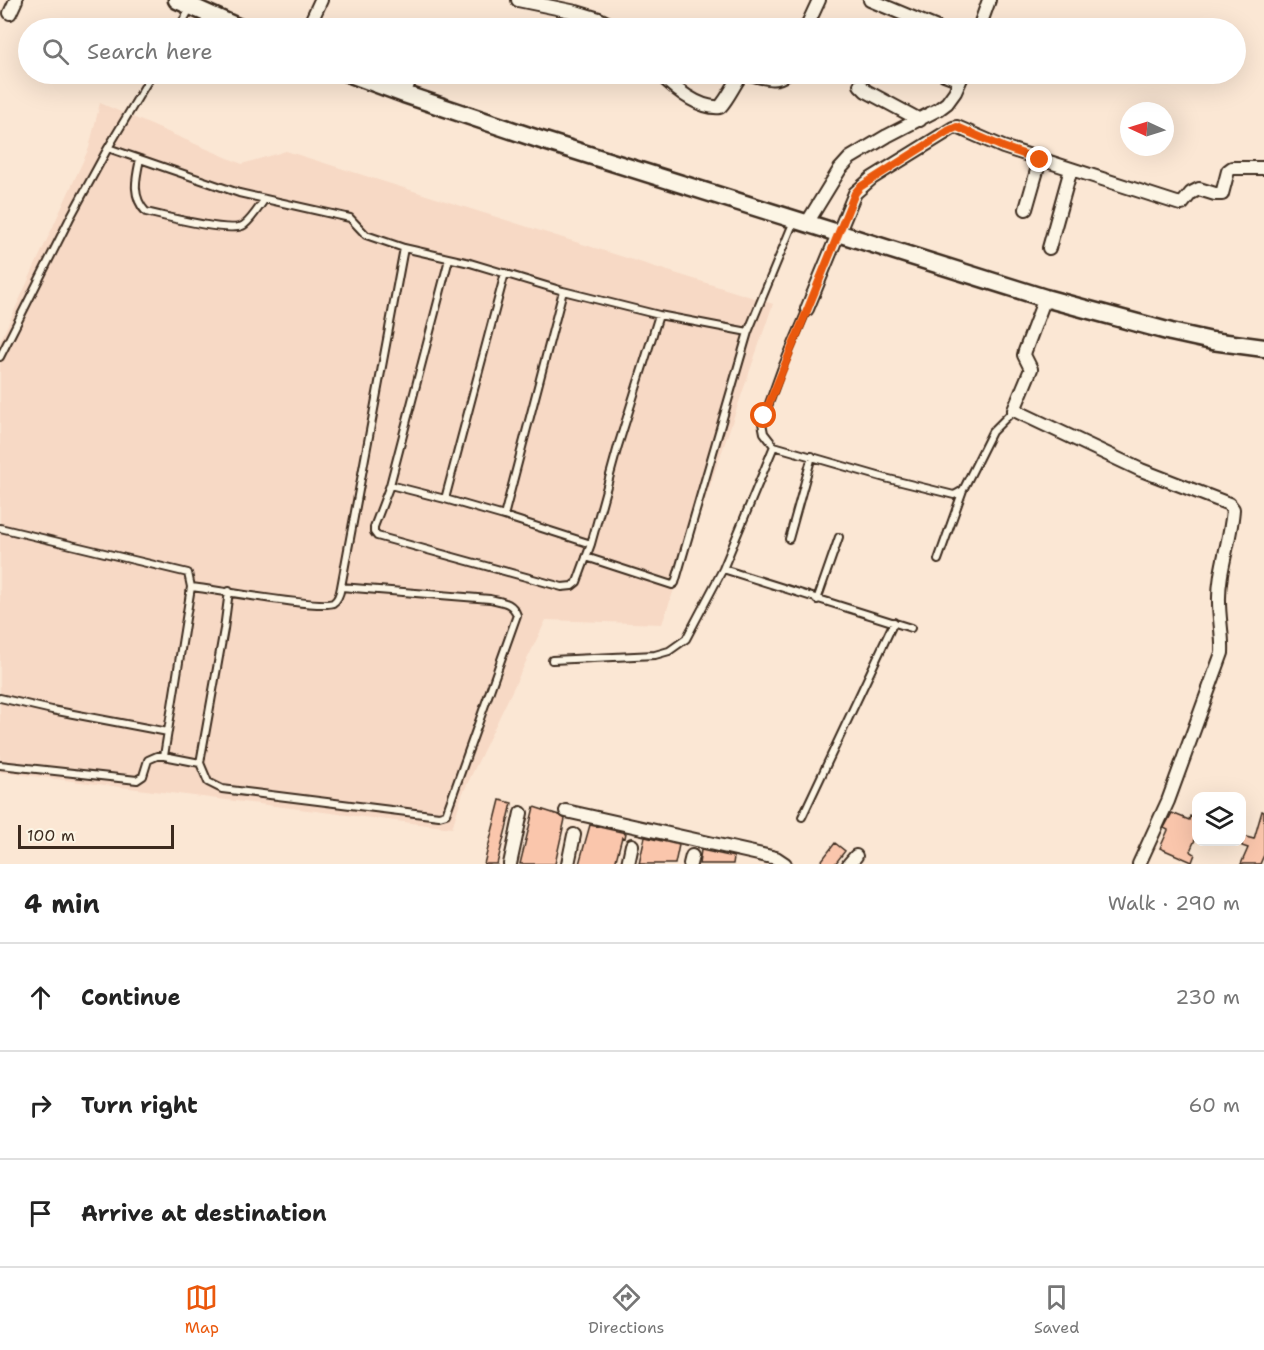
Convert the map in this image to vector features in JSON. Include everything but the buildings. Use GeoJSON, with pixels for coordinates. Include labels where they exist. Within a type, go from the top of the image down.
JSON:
{"type":"FeatureCollection","features":[{"type":"Feature","properties":{"kind":"street"},"geometry":{"type":"LineString","coordinates":[[10,13],[16,0]]}},
{"type":"Feature","properties":{"kind":"street"},"geometry":{"type":"LineString","coordinates":[[313,18],[321,0]]}},
{"type":"Feature","properties":{"kind":"street"},"geometry":{"type":"LineString","coordinates":[[518,0],[596,18]]}},
{"type":"Feature","properties":{"kind":"street"},"geometry":{"type":"LineString","coordinates":[[811,18],[819,0]]}},
{"type":"Feature","properties":{"kind":"street"},"geometry":{"type":"LineString","coordinates":[[870,0],[913,18]]}},
{"type":"Feature","properties":{"kind":"street"},"geometry":{"type":"LineString","coordinates":[[983,18],[989,0]]}},
{"type":"Feature","properties":{"kind":"street"},"geometry":{"type":"LineString","coordinates":[[184,3],[218,18]]}},
{"type":"Feature","properties":{"kind":"street"},"geometry":{"type":"LineString","coordinates":[[377,84],[538,139],[1045,298],[1171,332],[1212,341],[1264,348]]}},
{"type":"Feature","properties":{"kind":"street"},"geometry":{"type":"LineString","coordinates":[[404,94],[408,84]]}},
{"type":"Feature","properties":{"kind":"street"},"geometry":{"type":"LineString","coordinates":[[672,84],[687,96],[706,106],[720,107],[734,84]]}},
{"type":"Feature","properties":{"kind":"street"},"geometry":{"type":"LineString","coordinates":[[807,309],[817,227],[840,169],[850,158],[947,103],[958,84]]}},
{"type":"Feature","properties":{"kind":"street"},"geometry":{"type":"LineString","coordinates":[[860,86],[920,120]]}},
{"type":"Feature","properties":{"kind":"street"},"geometry":{"type":"LineString","coordinates":[[817,227],[860,187],[957,127],[1040,160],[1182,204],[1191,193],[1199,189],[1215,194],[1223,193],[1228,171],[1232,168],[1264,168]]}},
{"type":"Feature","properties":{"kind":"street"},"geometry":{"type":"LineString","coordinates":[[1026,209],[1040,160]]}},
{"type":"Feature","properties":{"kind":"street"},"geometry":{"type":"LineString","coordinates":[[1048,248],[1071,169]]}},
{"type":"Feature","properties":{"kind":"street"},"geometry":{"type":"LineString","coordinates":[[1045,298],[1024,355],[1031,369],[1014,410],[1141,470],[1229,504],[1233,509],[1218,602],[1223,635],[1222,653],[1168,801],[1139,864]]}},
{"type":"Feature","properties":{"kind":"street"},"geometry":{"type":"LineString","coordinates":[[566,811],[776,858],[785,864]]}},
{"type":"Feature","properties":{"kind":"street"},"geometry":{"type":"LineString","coordinates":[[510,864],[521,813]]}},
{"type":"Feature","properties":{"kind":"street"},"geometry":{"type":"LineString","coordinates":[[568,864],[574,835]]}},
{"type":"Feature","properties":{"kind":"street"},"geometry":{"type":"LineString","coordinates":[[628,864],[632,845]]}},
{"type":"Feature","properties":{"kind":"lane"},"geometry":{"type":"LineString","coordinates":[[181,18],[184,3]]}},
{"type":"Feature","properties":{"kind":"lane"},"geometry":{"type":"LineString","coordinates":[[0,357],[71,216],[146,84]]}},
{"type":"Feature","properties":{"kind":"lane"},"geometry":{"type":"LineString","coordinates":[[108,148],[239,193],[350,218],[366,235],[404,248],[659,315],[748,332]]}},
{"type":"Feature","properties":{"kind":"lane"},"geometry":{"type":"LineString","coordinates":[[140,159],[135,181],[135,194],[146,212],[235,228],[244,225],[265,199]]}},
{"type":"Feature","properties":{"kind":"lane"},"geometry":{"type":"LineString","coordinates":[[586,557],[672,585],[675,584],[748,332],[817,227]]}},
{"type":"Feature","properties":{"kind":"lane"},"geometry":{"type":"LineString","coordinates":[[190,587],[304,603],[328,604],[336,601],[341,587],[404,248]]}},
{"type":"Feature","properties":{"kind":"lane"},"geometry":{"type":"LineString","coordinates":[[449,259],[390,485],[374,532],[377,537],[562,587],[572,586],[577,582],[591,544],[625,422],[659,315]]}},
{"type":"Feature","properties":{"kind":"lane"},"geometry":{"type":"LineString","coordinates":[[445,499],[505,273]]}},
{"type":"Feature","properties":{"kind":"lane"},"geometry":{"type":"LineString","coordinates":[[504,516],[563,291]]}},
{"type":"Feature","properties":{"kind":"lane"},"geometry":{"type":"LineString","coordinates":[[807,309],[762,423],[764,433],[774,447],[947,495],[957,494],[963,490]]}},
{"type":"Feature","properties":{"kind":"lane"},"geometry":{"type":"LineString","coordinates":[[938,560],[963,490],[992,432],[1014,410]]}},
{"type":"Feature","properties":{"kind":"lane"},"geometry":{"type":"LineString","coordinates":[[552,660],[655,655],[669,651],[686,639],[723,569],[774,447]]}},
{"type":"Feature","properties":{"kind":"lane"},"geometry":{"type":"LineString","coordinates":[[789,539],[812,456]]}},
{"type":"Feature","properties":{"kind":"lane"},"geometry":{"type":"LineString","coordinates":[[390,485],[504,516],[591,544]]}},
{"type":"Feature","properties":{"kind":"lane"},"geometry":{"type":"LineString","coordinates":[[0,528],[184,570],[190,576],[164,756]]}},
{"type":"Feature","properties":{"kind":"lane"},"geometry":{"type":"LineString","coordinates":[[817,600],[838,537]]}},
{"type":"Feature","properties":{"kind":"lane"},"geometry":{"type":"LineString","coordinates":[[723,569],[911,628]]}},
{"type":"Feature","properties":{"kind":"lane"},"geometry":{"type":"LineString","coordinates":[[229,591],[200,763],[208,782],[222,789],[438,816],[448,812],[517,615],[515,610],[510,604],[490,599],[341,587]]}},
{"type":"Feature","properties":{"kind":"lane"},"geometry":{"type":"LineString","coordinates":[[802,817],[894,622]]}},
{"type":"Feature","properties":{"kind":"lane"},"geometry":{"type":"LineString","coordinates":[[0,698],[168,732]]}},
{"type":"Feature","properties":{"kind":"lane"},"geometry":{"type":"LineString","coordinates":[[0,765],[137,780],[143,776],[148,760],[153,758],[164,756],[200,763]]}},
{"type":"Feature","properties":{"kind":"shaded area"},"geometry":{"type":"Polygon","coordinates":[[[100,103],[242,164],[286,151],[773,304],[662,624],[546,620],[462,795],[452,828],[0,772],[0,342],[89,148],[100,103]]]}},
{"type":"Feature","properties":{"kind":"route"},"geometry":{"type":"LineString","coordinates":[[764,416],[855,193],[860,187],[957,127],[977,137],[1040,160]]}}]}
